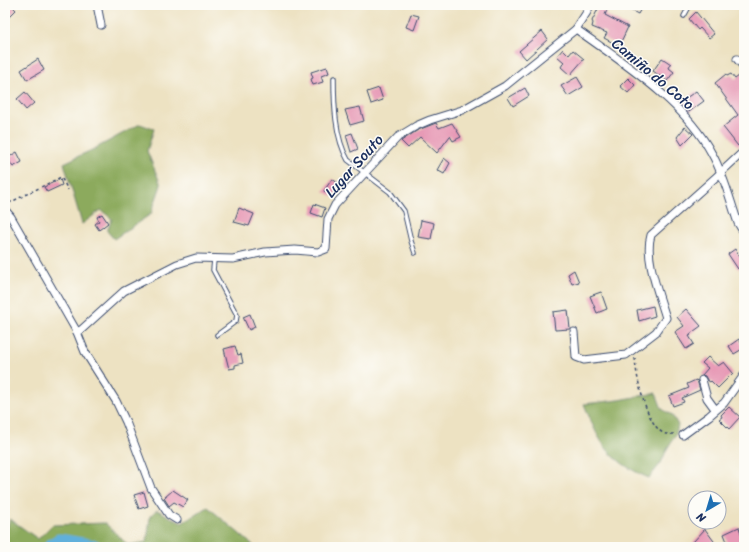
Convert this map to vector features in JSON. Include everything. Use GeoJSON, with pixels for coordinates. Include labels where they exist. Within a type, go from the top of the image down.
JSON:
{"type":"FeatureCollection","features":[{"type":"Feature","properties":{"kind":"street"},"geometry":{"type":"LineString","coordinates":[[97,5],[101,25]]}},
{"type":"Feature","properties":{"kind":"street","name":"Lugar Souto"},"geometry":{"type":"LineString","coordinates":[[77,332],[124,291],[177,264],[196,258],[214,260],[233,259],[265,252],[295,250],[318,252],[326,249],[328,219],[335,205],[398,137],[416,126],[430,120],[462,110],[505,86],[576,29],[590,5]]}},
{"type":"Feature","properties":{"kind":"street","name":"Camiño do Coto"},"geometry":{"type":"LineString","coordinates":[[576,29],[632,70],[672,103],[702,137],[713,155],[738,223],[744,233]]}},
{"type":"Feature","properties":{"kind":"street"},"geometry":{"type":"LineString","coordinates":[[737,59],[744,67]]}},
{"type":"Feature","properties":{"kind":"street"},"geometry":{"type":"LineString","coordinates":[[574,332],[576,357],[584,360],[626,355],[656,332],[666,318],[652,268],[649,248],[651,235],[744,151]]}},
{"type":"Feature","properties":{"kind":"street"},"geometry":{"type":"LineString","coordinates":[[5,210],[11,217],[77,332],[85,352],[116,401],[132,436],[150,488],[169,515],[177,520]]}},
{"type":"Feature","properties":{"kind":"street"},"geometry":{"type":"LineString","coordinates":[[683,435],[724,403],[744,375]]}},
{"type":"Feature","properties":{"kind":"street"},"geometry":{"type":"LineString","coordinates":[[702,380],[707,398],[716,409]]}},
{"type":"Feature","properties":{"kind":"lane"},"geometry":{"type":"LineString","coordinates":[[684,16],[690,5]]}},
{"type":"Feature","properties":{"kind":"lane"},"geometry":{"type":"LineString","coordinates":[[334,78],[334,101],[344,153],[348,160],[390,192],[404,211],[410,241],[415,253]]}},
{"type":"Feature","properties":{"kind":"lane"},"geometry":{"type":"LineString","coordinates":[[214,260],[213,270],[237,315],[236,321],[217,335]]}},
{"type":"Feature","properties":{"kind":"path"},"geometry":{"type":"LineString","coordinates":[[5,204],[61,177],[68,190]]}},
{"type":"Feature","properties":{"kind":"path"},"geometry":{"type":"LineString","coordinates":[[635,349],[638,381],[649,418],[664,434],[683,435]]}},
{"type":"Feature","properties":{"kind":"green space"},"geometry":{"type":"Polygon","coordinates":[[[140,124],[154,129],[147,151],[161,185],[151,214],[114,239],[107,231],[112,219],[101,210],[82,224],[64,163],[96,148],[140,124]]]}},
{"type":"Feature","properties":{"kind":"green space"},"geometry":{"type":"Polygon","coordinates":[[[656,393],[662,409],[672,415],[678,425],[676,434],[661,463],[649,478],[628,468],[610,453],[598,437],[584,404],[619,400],[656,393]]]}},
{"type":"Feature","properties":{"kind":"green space"},"geometry":{"type":"Polygon","coordinates":[[[208,507],[255,547],[11,547],[5,541],[5,533],[10,519],[38,539],[52,525],[105,523],[128,545],[147,542],[150,516],[157,510],[182,523],[208,507]]]}},
{"type":"Feature","properties":{"kind":"building"},"geometry":{"type":"Polygon","coordinates":[[[8,5],[11,5],[16,10],[5,21],[5,8],[8,5]]]}},
{"type":"Feature","properties":{"kind":"building"},"geometry":{"type":"Polygon","coordinates":[[[600,5],[609,5],[605,15],[628,27],[619,46],[604,38],[607,33],[592,27],[592,21],[600,5]]]}},
{"type":"Feature","properties":{"kind":"building"},"geometry":{"type":"Polygon","coordinates":[[[621,5],[643,5],[638,14],[621,5]]]}},
{"type":"Feature","properties":{"kind":"building"},"geometry":{"type":"Polygon","coordinates":[[[696,12],[714,34],[709,38],[700,28],[698,30],[689,19],[696,12]]]}},
{"type":"Feature","properties":{"kind":"building"},"geometry":{"type":"Polygon","coordinates":[[[411,14],[419,16],[414,30],[406,27],[411,14]]]}},
{"type":"Feature","properties":{"kind":"building"},"geometry":{"type":"Polygon","coordinates":[[[542,31],[548,39],[526,59],[519,51],[542,31]]]}},
{"type":"Feature","properties":{"kind":"building"},"geometry":{"type":"Polygon","coordinates":[[[563,49],[569,55],[573,50],[584,59],[570,75],[561,67],[564,62],[557,56],[563,49]]]}},
{"type":"Feature","properties":{"kind":"building"},"geometry":{"type":"Polygon","coordinates":[[[662,58],[671,64],[669,68],[674,72],[667,81],[653,71],[662,58]]]}},
{"type":"Feature","properties":{"kind":"building"},"geometry":{"type":"Polygon","coordinates":[[[38,59],[44,70],[27,80],[21,70],[38,59]]]}},
{"type":"Feature","properties":{"kind":"building"},"geometry":{"type":"Polygon","coordinates":[[[327,67],[329,73],[321,76],[323,82],[313,85],[311,72],[327,67]]]}},
{"type":"Feature","properties":{"kind":"building"},"geometry":{"type":"Polygon","coordinates":[[[744,72],[744,142],[738,146],[723,127],[738,115],[715,83],[726,74],[727,76],[731,74],[735,79],[744,72]]]}},
{"type":"Feature","properties":{"kind":"building"},"geometry":{"type":"Polygon","coordinates":[[[577,77],[583,87],[568,96],[561,86],[577,77]]]}},
{"type":"Feature","properties":{"kind":"building"},"geometry":{"type":"Polygon","coordinates":[[[628,78],[635,85],[628,93],[620,86],[628,78]]]}},
{"type":"Feature","properties":{"kind":"building"},"geometry":{"type":"Polygon","coordinates":[[[379,88],[383,100],[371,104],[367,92],[379,88]]]}},
{"type":"Feature","properties":{"kind":"building"},"geometry":{"type":"Polygon","coordinates":[[[525,88],[529,96],[513,106],[508,98],[525,88]]]}},
{"type":"Feature","properties":{"kind":"building"},"geometry":{"type":"Polygon","coordinates":[[[696,91],[704,101],[689,112],[682,101],[696,91]]]}},
{"type":"Feature","properties":{"kind":"building"},"geometry":{"type":"Polygon","coordinates":[[[25,92],[34,103],[26,110],[17,99],[25,92]]]}},
{"type":"Feature","properties":{"kind":"building"},"geometry":{"type":"Polygon","coordinates":[[[360,107],[364,121],[350,125],[345,110],[360,107]]]}},
{"type":"Feature","properties":{"kind":"building"},"geometry":{"type":"Polygon","coordinates":[[[436,123],[439,128],[452,123],[461,137],[453,141],[450,136],[437,153],[420,137],[408,148],[401,141],[418,130],[436,123]]]}},
{"type":"Feature","properties":{"kind":"building"},"geometry":{"type":"Polygon","coordinates":[[[685,127],[693,134],[682,145],[677,137],[685,127]]]}},
{"type":"Feature","properties":{"kind":"building"},"geometry":{"type":"Polygon","coordinates":[[[352,133],[358,149],[351,152],[346,135],[352,133]]]}},
{"type":"Feature","properties":{"kind":"building"},"geometry":{"type":"Polygon","coordinates":[[[17,152],[22,162],[13,167],[7,158],[17,152]]]}},
{"type":"Feature","properties":{"kind":"building"},"geometry":{"type":"Polygon","coordinates":[[[444,158],[450,163],[444,174],[437,170],[444,158]]]}},
{"type":"Feature","properties":{"kind":"building"},"geometry":{"type":"Polygon","coordinates":[[[60,179],[62,185],[47,192],[44,187],[60,179]]]}},
{"type":"Feature","properties":{"kind":"building"},"geometry":{"type":"Polygon","coordinates":[[[332,179],[341,185],[333,197],[324,191],[332,179]]]}},
{"type":"Feature","properties":{"kind":"building"},"geometry":{"type":"Polygon","coordinates":[[[314,204],[325,208],[322,217],[311,213],[314,204]]]}},
{"type":"Feature","properties":{"kind":"building"},"geometry":{"type":"Polygon","coordinates":[[[239,208],[254,214],[249,226],[234,222],[239,208]]]}},
{"type":"Feature","properties":{"kind":"building"},"geometry":{"type":"Polygon","coordinates":[[[102,214],[108,223],[99,230],[95,224],[99,221],[97,217],[102,214]]]}},
{"type":"Feature","properties":{"kind":"building"},"geometry":{"type":"Polygon","coordinates":[[[421,220],[434,223],[431,239],[418,237],[421,220]]]}},
{"type":"Feature","properties":{"kind":"building"},"geometry":{"type":"Polygon","coordinates":[[[735,249],[739,256],[742,254],[744,257],[744,265],[738,269],[728,254],[735,249]]]}},
{"type":"Feature","properties":{"kind":"building"},"geometry":{"type":"Polygon","coordinates":[[[574,270],[579,282],[572,284],[568,274],[574,270]]]}},
{"type":"Feature","properties":{"kind":"building"},"geometry":{"type":"Polygon","coordinates":[[[601,292],[607,309],[597,313],[590,296],[601,292]]]}},
{"type":"Feature","properties":{"kind":"building"},"geometry":{"type":"Polygon","coordinates":[[[653,306],[655,316],[639,321],[637,310],[653,306]]]}},
{"type":"Feature","properties":{"kind":"building"},"geometry":{"type":"Polygon","coordinates":[[[686,309],[701,326],[690,334],[691,335],[689,336],[694,344],[686,349],[675,332],[684,326],[677,317],[686,309]]]}},
{"type":"Feature","properties":{"kind":"building"},"geometry":{"type":"Polygon","coordinates":[[[568,310],[570,329],[555,330],[553,312],[568,310]]]}},
{"type":"Feature","properties":{"kind":"building"},"geometry":{"type":"Polygon","coordinates":[[[250,314],[255,327],[249,330],[243,317],[250,314]]]}},
{"type":"Feature","properties":{"kind":"building"},"geometry":{"type":"Polygon","coordinates":[[[739,339],[744,348],[734,354],[729,346],[739,339]]]}},
{"type":"Feature","properties":{"kind":"building"},"geometry":{"type":"Polygon","coordinates":[[[235,346],[238,355],[241,354],[243,363],[235,365],[235,368],[229,369],[224,349],[235,346]]]}},
{"type":"Feature","properties":{"kind":"building"},"geometry":{"type":"Polygon","coordinates":[[[708,357],[718,366],[724,362],[733,373],[718,388],[702,375],[708,368],[702,363],[708,357]]]}},
{"type":"Feature","properties":{"kind":"building"},"geometry":{"type":"Polygon","coordinates":[[[696,380],[700,390],[682,398],[684,402],[673,406],[669,396],[689,388],[687,384],[696,380]]]}},
{"type":"Feature","properties":{"kind":"building"},"geometry":{"type":"Polygon","coordinates":[[[729,407],[740,417],[729,429],[719,419],[729,407]]]}},
{"type":"Feature","properties":{"kind":"building"},"geometry":{"type":"Polygon","coordinates":[[[173,490],[188,500],[183,507],[174,502],[169,506],[164,498],[173,490]]]}},
{"type":"Feature","properties":{"kind":"building"},"geometry":{"type":"Polygon","coordinates":[[[144,492],[148,506],[139,509],[134,495],[144,492]]]}},
{"type":"Feature","properties":{"kind":"building"},"geometry":{"type":"Polygon","coordinates":[[[739,527],[744,542],[729,547],[724,534],[739,527]]]}},
{"type":"Feature","properties":{"kind":"building"},"geometry":{"type":"Polygon","coordinates":[[[706,530],[716,544],[712,547],[696,547],[693,542],[706,530]]]}},
{"type":"Feature","properties":{"kind":"waterway"},"geometry":{"type":"LineString","coordinates":[[50,547],[59,541],[94,547]]}}]}
